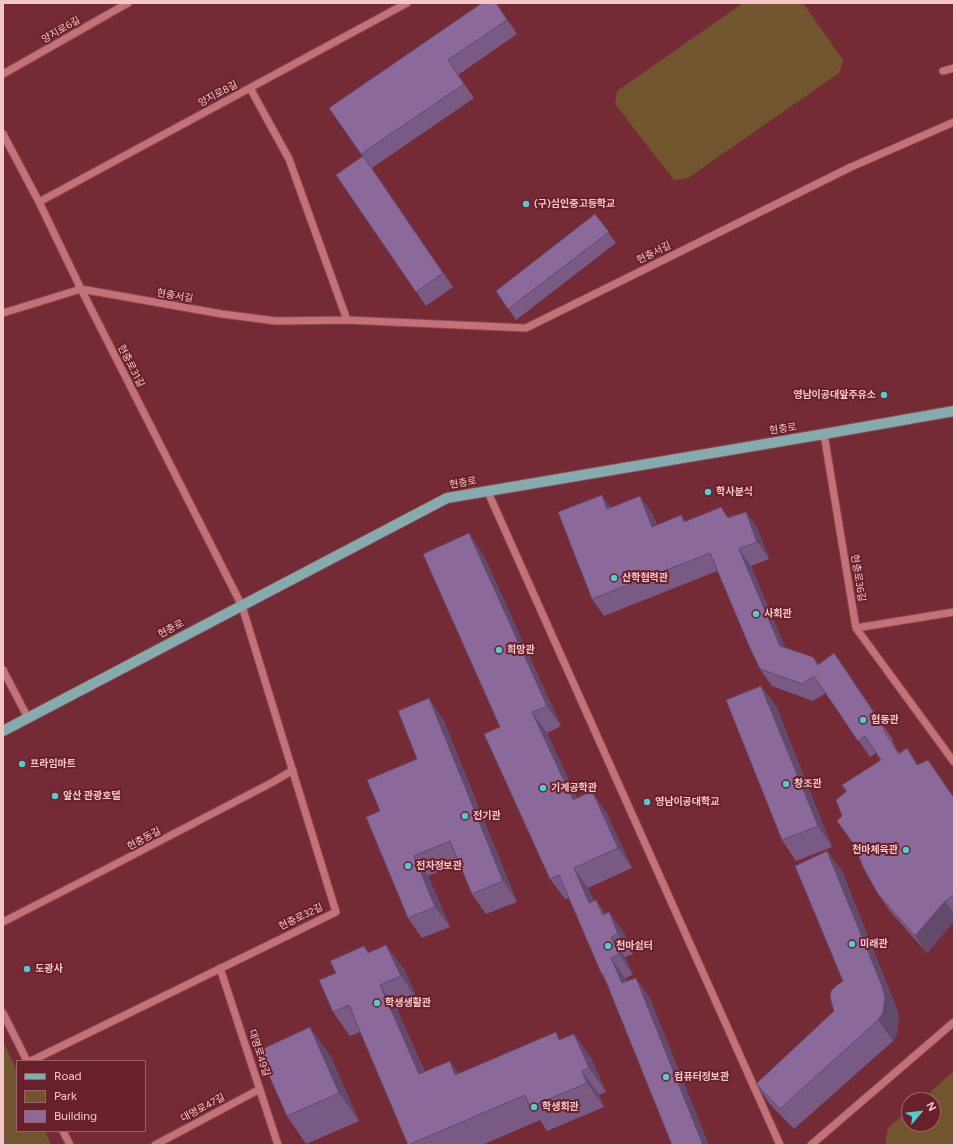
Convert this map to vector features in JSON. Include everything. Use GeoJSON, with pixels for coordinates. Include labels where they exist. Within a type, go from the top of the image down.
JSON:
{"type":"FeatureCollection","features":[{"type":"Feature","properties":{"kind":"main road","name":"현충로"},"geometry":{"type":"LineString","coordinates":[[3,731],[447,498],[954,411]]}},
{"type":"Feature","properties":{"kind":"street","name":"양지로6길"},"geometry":{"type":"LineString","coordinates":[[3,74],[128,3]]}},
{"type":"Feature","properties":{"kind":"street","name":"양지로8길"},"geometry":{"type":"LineString","coordinates":[[39,202],[408,3]]}},
{"type":"Feature","properties":{"kind":"street"},"geometry":{"type":"LineString","coordinates":[[943,71],[954,68]]}},
{"type":"Feature","properties":{"kind":"street"},"geometry":{"type":"LineString","coordinates":[[250,88],[289,159],[347,320]]}},
{"type":"Feature","properties":{"kind":"street","name":"현충서길"},"geometry":{"type":"LineString","coordinates":[[3,313],[81,289],[222,314],[276,321],[347,320],[526,328],[851,167],[954,122]]}},
{"type":"Feature","properties":{"kind":"street","name":"현충로31길"},"geometry":{"type":"LineString","coordinates":[[3,134],[39,202],[81,289],[242,606]]}},
{"type":"Feature","properties":{"kind":"street","name":"현충로36길"},"geometry":{"type":"LineString","coordinates":[[824,434],[856,628]]}},
{"type":"Feature","properties":{"kind":"street"},"geometry":{"type":"LineString","coordinates":[[487,490],[780,1145]]}},
{"type":"Feature","properties":{"kind":"street","name":"현충로32길"},"geometry":{"type":"LineString","coordinates":[[33,1060],[336,912],[242,606]]}},
{"type":"Feature","properties":{"kind":"street"},"geometry":{"type":"LineString","coordinates":[[954,612],[856,628],[954,762]]}},
{"type":"Feature","properties":{"kind":"street"},"geometry":{"type":"LineString","coordinates":[[3,670],[28,718]]}},
{"type":"Feature","properties":{"kind":"street","name":"현충동길"},"geometry":{"type":"LineString","coordinates":[[3,922],[115,865],[293,770]]}},
{"type":"Feature","properties":{"kind":"street","name":"대명로49길"},"geometry":{"type":"LineString","coordinates":[[220,968],[278,1145]]}},
{"type":"Feature","properties":{"kind":"street"},"geometry":{"type":"LineString","coordinates":[[3,1013],[27,1060]]}},
{"type":"Feature","properties":{"kind":"street"},"geometry":{"type":"LineString","coordinates":[[811,1145],[954,1022]]}},
{"type":"Feature","properties":{"kind":"street","name":"대명로47길"},"geometry":{"type":"LineString","coordinates":[[155,1145],[260,1089]]}},
{"type":"Feature","properties":{"kind":"street"},"geometry":{"type":"LineString","coordinates":[[64,1132],[70,1145]]}},
{"type":"Feature","properties":{"kind":"green space"},"geometry":{"type":"Polygon","coordinates":[[[743,3],[803,3],[843,60],[839,73],[688,178],[674,180],[615,104],[617,91],[743,3]]]}},
{"type":"Feature","properties":{"kind":"green space"},"geometry":{"type":"Polygon","coordinates":[[[3,1041],[16,1069],[16,1132],[45,1132],[51,1145],[3,1145],[3,1041]]]}},
{"type":"Feature","properties":{"kind":"green space"},"geometry":{"type":"Polygon","coordinates":[[[954,1071],[954,1145],[885,1145],[888,1128],[901,1117],[901,1132],[941,1132],[941,1092],[930,1092],[954,1071]]]}},
{"type":"Feature","properties":{"kind":"building"},"geometry":{"type":"Polygon","coordinates":[[[482,3],[496,3],[507,20],[448,60],[464,84],[361,154],[329,108],[482,3]]]}},
{"type":"Feature","properties":{"kind":"building"},"geometry":{"type":"Polygon","coordinates":[[[363,156],[443,273],[416,292],[336,175],[363,156]]]}},
{"type":"Feature","properties":{"kind":"building"},"geometry":{"type":"Polygon","coordinates":[[[595,214],[609,232],[508,309],[496,291],[595,214]]]}},
{"type":"Feature","properties":{"kind":"building"},"geometry":{"type":"Polygon","coordinates":[[[602,495],[607,509],[640,496],[652,527],[681,515],[684,522],[721,507],[728,518],[746,512],[757,542],[739,549],[780,646],[813,657],[818,665],[834,653],[881,723],[880,724],[885,730],[884,731],[899,754],[907,748],[917,765],[928,760],[954,798],[954,895],[945,901],[915,936],[878,894],[863,867],[855,846],[837,821],[842,816],[836,800],[847,791],[842,785],[881,760],[865,736],[858,741],[814,676],[802,684],[760,669],[710,553],[592,599],[558,512],[602,495]]]}},
{"type":"Feature","properties":{"kind":"building"},"geometry":{"type":"Polygon","coordinates":[[[469,533],[547,706],[532,712],[573,800],[592,791],[618,848],[574,868],[589,903],[596,900],[603,915],[609,912],[618,934],[611,937],[619,954],[611,958],[622,983],[636,978],[703,1145],[672,1145],[603,974],[602,975],[559,875],[550,879],[484,734],[500,727],[423,554],[469,533]]]}},
{"type":"Feature","properties":{"kind":"building","name":"창조관"},"geometry":{"type":"Polygon","coordinates":[[[761,686],[818,826],[782,840],[726,700],[761,686]]]}},
{"type":"Feature","properties":{"kind":"building"},"geometry":{"type":"Polygon","coordinates":[[[429,698],[503,881],[472,894],[450,841],[414,856],[435,907],[408,918],[366,817],[380,811],[367,780],[417,759],[398,711],[429,698]]]}},
{"type":"Feature","properties":{"kind":"building"},"geometry":{"type":"Polygon","coordinates":[[[827,851],[882,986],[885,997],[883,1013],[878,1020],[780,1109],[756,1084],[834,1011],[830,997],[831,991],[843,981],[795,866],[827,851]]]}},
{"type":"Feature","properties":{"kind":"building"},"geometry":{"type":"Polygon","coordinates":[[[386,945],[401,976],[380,985],[419,1074],[450,1061],[455,1075],[556,1032],[559,1040],[574,1034],[589,1068],[582,1071],[587,1083],[530,1107],[525,1095],[408,1145],[349,1005],[333,1012],[319,980],[336,973],[330,961],[364,946],[368,953],[386,945]]]}},
{"type":"Feature","properties":{"kind":"building"},"geometry":{"type":"Polygon","coordinates":[[[310,1027],[339,1093],[287,1116],[258,1051],[310,1027]]]}},
{"type":"Feature","properties":{"kind":"place","name":"(구)심인중고등학교"},"geometry":{"type":"Point","coordinates":[526,204]}},
{"type":"Feature","properties":{"kind":"place","name":"영남이공대앞주유소"},"geometry":{"type":"Point","coordinates":[884,395]}},
{"type":"Feature","properties":{"kind":"place","name":"학사분식"},"geometry":{"type":"Point","coordinates":[708,492]}},
{"type":"Feature","properties":{"kind":"place","name":"산학협력관"},"geometry":{"type":"Point","coordinates":[614,578]}},
{"type":"Feature","properties":{"kind":"place","name":"사회관"},"geometry":{"type":"Point","coordinates":[756,614]}},
{"type":"Feature","properties":{"kind":"place","name":"희망관"},"geometry":{"type":"Point","coordinates":[499,650]}},
{"type":"Feature","properties":{"kind":"place","name":"협동관"},"geometry":{"type":"Point","coordinates":[863,720]}},
{"type":"Feature","properties":{"kind":"place","name":"프라임마트"},"geometry":{"type":"Point","coordinates":[22,764]}},
{"type":"Feature","properties":{"kind":"place","name":"창조관"},"geometry":{"type":"Point","coordinates":[786,784]}},
{"type":"Feature","properties":{"kind":"place","name":"기계공학관"},"geometry":{"type":"Point","coordinates":[543,788]}},
{"type":"Feature","properties":{"kind":"place","name":"앞산 관광호텔"},"geometry":{"type":"Point","coordinates":[55,796]}},
{"type":"Feature","properties":{"kind":"place","name":"영남이공대학교"},"geometry":{"type":"Point","coordinates":[647,802]}},
{"type":"Feature","properties":{"kind":"place","name":"전기관"},"geometry":{"type":"Point","coordinates":[465,816]}},
{"type":"Feature","properties":{"kind":"place","name":"천마체육관"},"geometry":{"type":"Point","coordinates":[906,850]}},
{"type":"Feature","properties":{"kind":"place","name":"전자정보관"},"geometry":{"type":"Point","coordinates":[408,866]}},
{"type":"Feature","properties":{"kind":"place","name":"미래관"},"geometry":{"type":"Point","coordinates":[852,944]}},
{"type":"Feature","properties":{"kind":"place","name":"천마쉼터"},"geometry":{"type":"Point","coordinates":[608,946]}},
{"type":"Feature","properties":{"kind":"place","name":"도광사"},"geometry":{"type":"Point","coordinates":[27,969]}},
{"type":"Feature","properties":{"kind":"place","name":"학생생활관"},"geometry":{"type":"Point","coordinates":[377,1003]}},
{"type":"Feature","properties":{"kind":"place","name":"컴퓨터정보관"},"geometry":{"type":"Point","coordinates":[666,1077]}},
{"type":"Feature","properties":{"kind":"place","name":"학생회관"},"geometry":{"type":"Point","coordinates":[534,1107]}}]}
